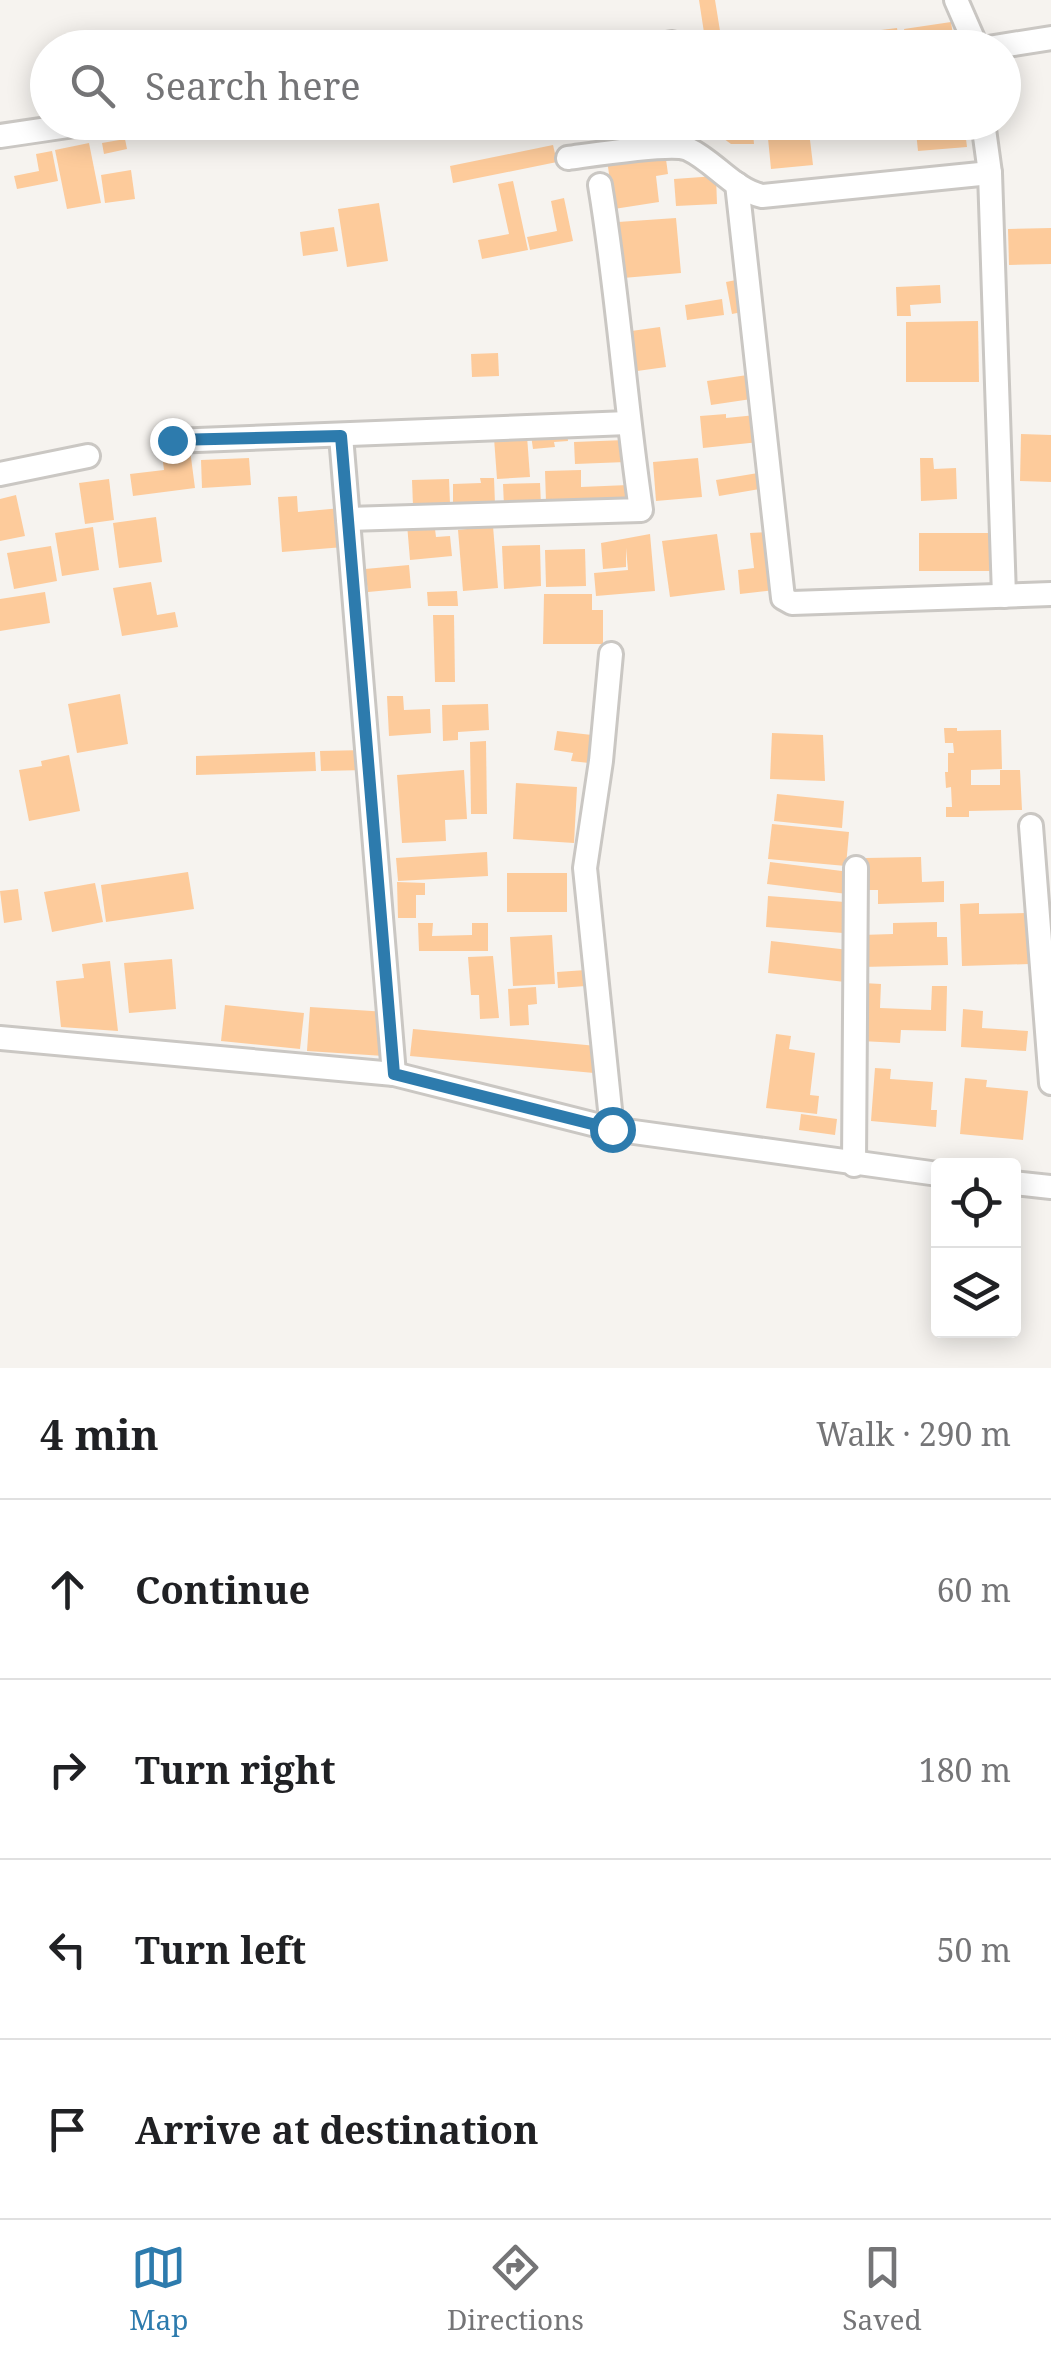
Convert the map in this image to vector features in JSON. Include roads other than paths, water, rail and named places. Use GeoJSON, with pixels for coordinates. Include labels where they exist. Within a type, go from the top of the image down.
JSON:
{"type":"FeatureCollection","features":[{"type":"Feature","properties":{"kind":"street"},"geometry":{"type":"LineString","coordinates":[[956,0],[969,30]]}},
{"type":"Feature","properties":{"kind":"street"},"geometry":{"type":"LineString","coordinates":[[1021,43],[1051,38]]}},
{"type":"Feature","properties":{"kind":"street"},"geometry":{"type":"LineString","coordinates":[[0,136],[30,132]]}},
{"type":"Feature","properties":{"kind":"street"},"geometry":{"type":"LineString","coordinates":[[985,140],[990,174],[1004,596]]}},
{"type":"Feature","properties":{"kind":"street"},"geometry":{"type":"LineString","coordinates":[[568,158],[682,146],[712,162],[749,194],[762,196],[990,174]]}},
{"type":"Feature","properties":{"kind":"street"},"geometry":{"type":"LineString","coordinates":[[737,184],[784,598],[792,603],[1051,594]]}},
{"type":"Feature","properties":{"kind":"street"},"geometry":{"type":"LineString","coordinates":[[348,519],[640,510],[614,268],[600,185]]}},
{"type":"Feature","properties":{"kind":"street"},"geometry":{"type":"LineString","coordinates":[[172,440],[628,422]]}},
{"type":"Feature","properties":{"kind":"street"},"geometry":{"type":"LineString","coordinates":[[341,436],[394,1074]]}},
{"type":"Feature","properties":{"kind":"street"},"geometry":{"type":"LineString","coordinates":[[0,474],[88,456]]}},
{"type":"Feature","properties":{"kind":"street"},"geometry":{"type":"LineString","coordinates":[[611,654],[601,761],[584,868],[612,1129]]}},
{"type":"Feature","properties":{"kind":"street"},"geometry":{"type":"LineString","coordinates":[[1031,826],[1051,1083]]}},
{"type":"Feature","properties":{"kind":"street"},"geometry":{"type":"LineString","coordinates":[[854,1165],[856,868]]}},
{"type":"Feature","properties":{"kind":"street"},"geometry":{"type":"LineString","coordinates":[[0,1038],[394,1074],[612,1129],[931,1173]]}},
{"type":"Feature","properties":{"kind":"street"},"geometry":{"type":"LineString","coordinates":[[1021,1184],[1051,1187]]}}]}
